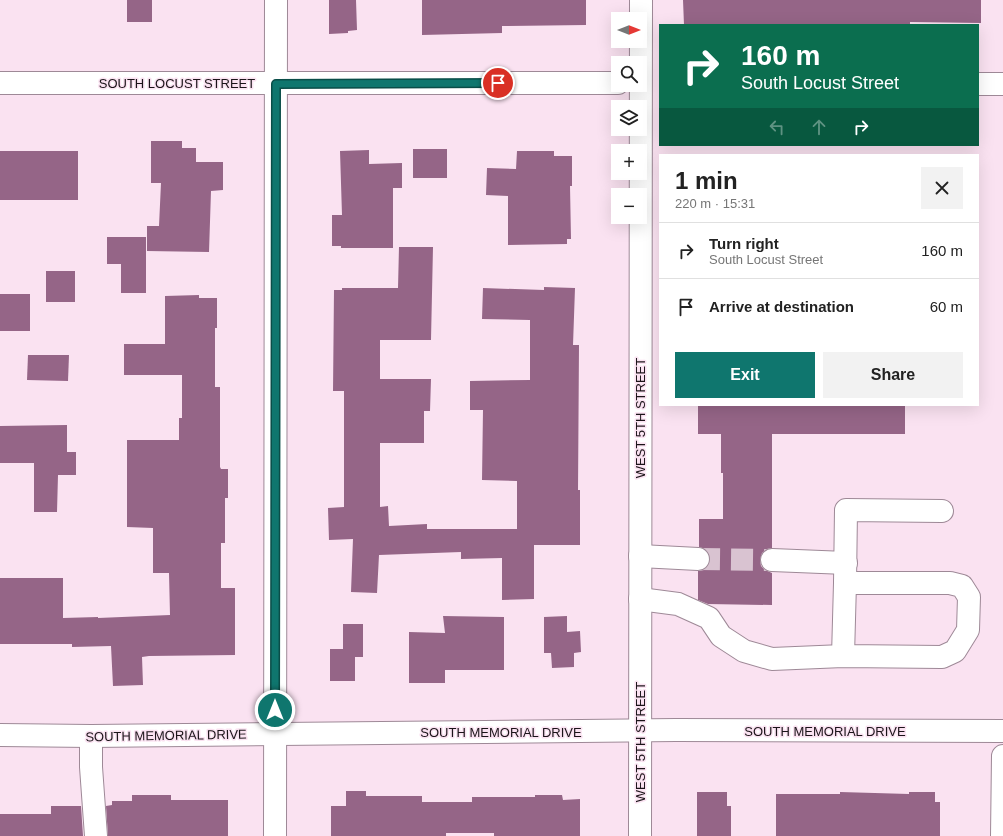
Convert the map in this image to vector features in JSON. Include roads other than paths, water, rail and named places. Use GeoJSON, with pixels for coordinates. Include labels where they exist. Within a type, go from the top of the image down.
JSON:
{"type":"FeatureCollection","features":[{"type":"Feature","properties":{"kind":"street"},"geometry":{"type":"LineString","coordinates":[[275,836],[276,0]]}},
{"type":"Feature","properties":{"kind":"street","name":"WEST 5TH STREET"},"geometry":{"type":"LineString","coordinates":[[641,0],[645,56]]}},
{"type":"Feature","properties":{"kind":"street","name":"SOUTH LOCUST STREET"},"geometry":{"type":"LineString","coordinates":[[0,83],[611,83]]}},
{"type":"Feature","properties":{"kind":"street"},"geometry":{"type":"LineString","coordinates":[[979,84],[1003,84]]}},
{"type":"Feature","properties":{"kind":"street","name":"WEST 5TH STREET"},"geometry":{"type":"LineString","coordinates":[[640,836],[640,556],[647,92]]}},
{"type":"Feature","properties":{"kind":"street"},"geometry":{"type":"LineString","coordinates":[[843,656],[846,573],[846,510],[942,511]]}},
{"type":"Feature","properties":{"kind":"street"},"geometry":{"type":"LineString","coordinates":[[640,556],[698,559]]}},
{"type":"Feature","properties":{"kind":"street"},"geometry":{"type":"LineString","coordinates":[[640,599],[678,604],[709,618],[721,636],[744,652],[772,659],[843,656],[942,657],[955,651],[968,630],[969,597],[962,586],[950,583],[846,573],[772,560]]}},
{"type":"Feature","properties":{"kind":"street","name":"SOUTH MEMORIAL DRIVE"},"geometry":{"type":"LineString","coordinates":[[0,735],[91,736],[640,731],[1003,731]]}},
{"type":"Feature","properties":{"kind":"street"},"geometry":{"type":"LineString","coordinates":[[91,736],[91,767],[96,836]]}},
{"type":"Feature","properties":{"kind":"street"},"geometry":{"type":"LineString","coordinates":[[1002,836],[1003,756]]}},
{"type":"Feature","properties":{"kind":"tunnel"},"geometry":{"type":"LineString","coordinates":[[698,559],[772,560]]}}]}
